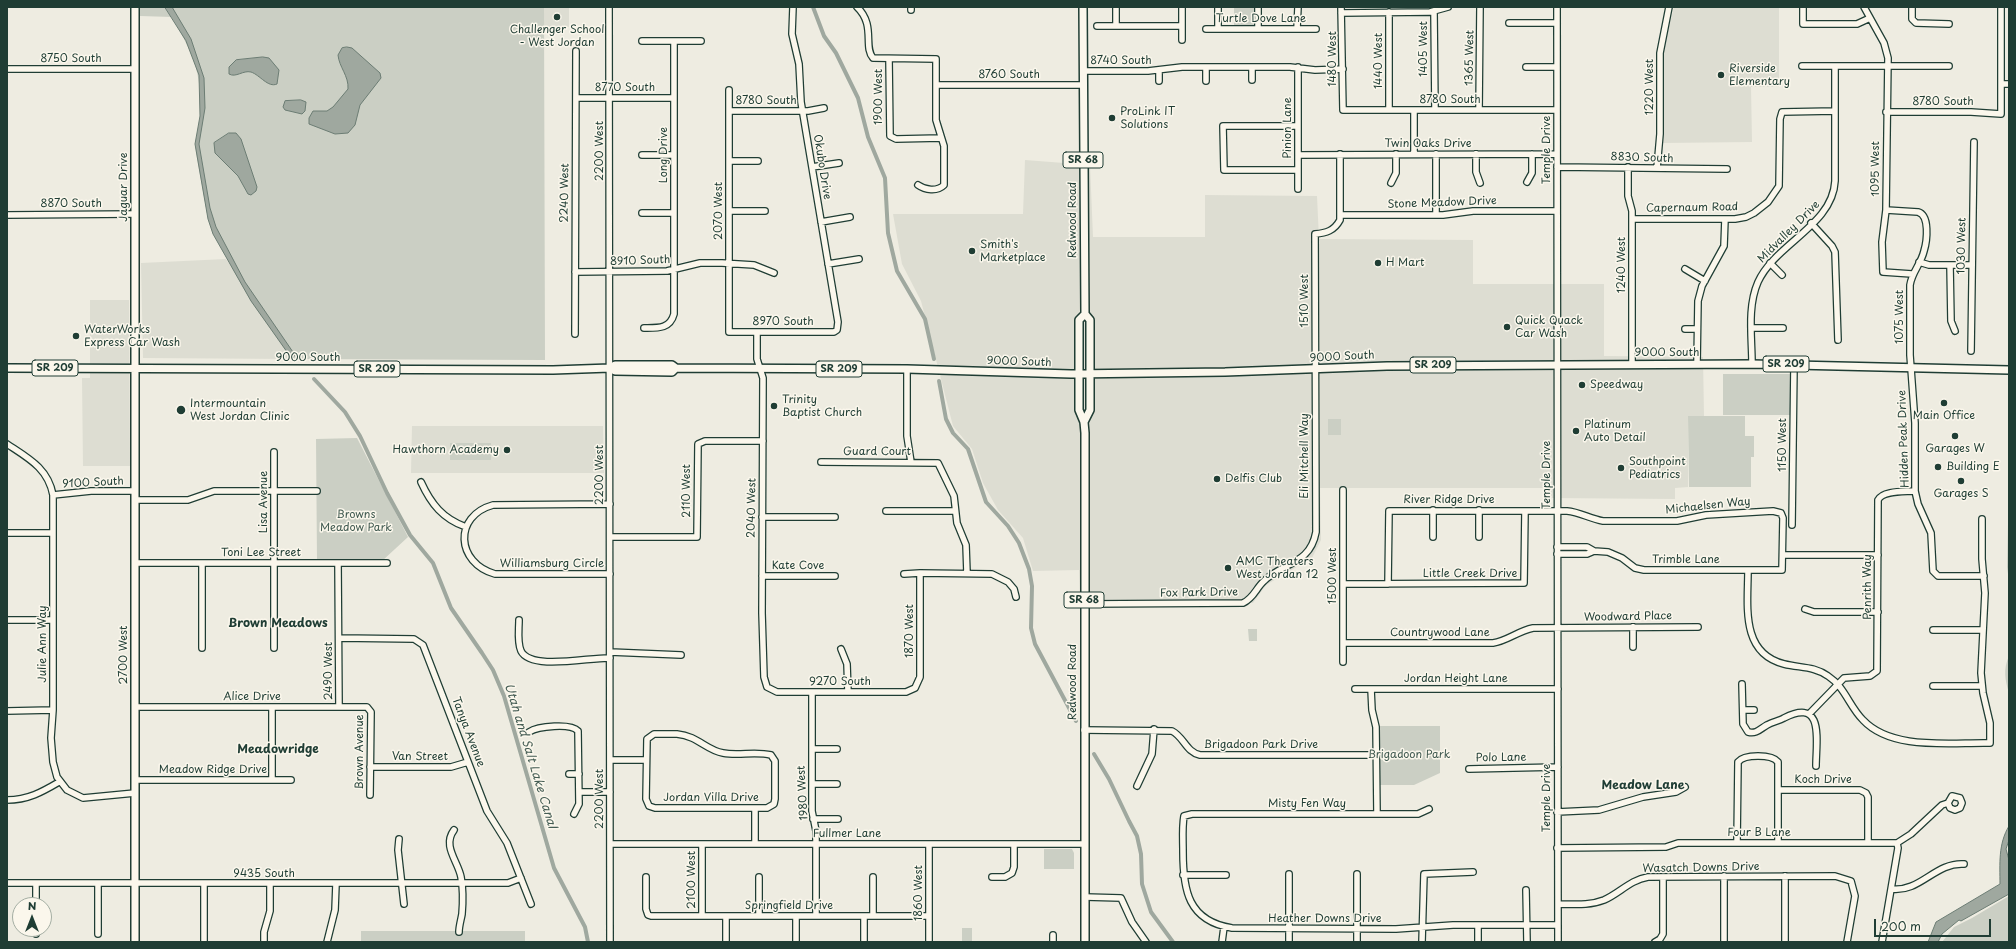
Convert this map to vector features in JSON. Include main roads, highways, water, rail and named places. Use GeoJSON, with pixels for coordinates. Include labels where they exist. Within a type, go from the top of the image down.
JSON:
{"type":"FeatureCollection","features":[{"type":"Feature","properties":{"kind":"main road","name":"Jaguar Drive"},"geometry":{"type":"LineString","coordinates":[[135,7],[135,368]]}},
{"type":"Feature","properties":{"kind":"main road","name":"Redwood Road"},"geometry":{"type":"LineString","coordinates":[[1083,7],[1085,314],[1090,320],[1090,410],[1084,422]]}},
{"type":"Feature","properties":{"kind":"main road","name":"Redwood Road"},"geometry":{"type":"LineString","coordinates":[[1085,314],[1079,320],[1079,410],[1084,422],[1085,942]]}},
{"type":"Feature","properties":{"kind":"main road","name":"9000 South"},"geometry":{"type":"LineString","coordinates":[[7,368],[541,370],[610,368],[615,371],[666,372],[672,372],[676,368],[907,369],[1090,374],[1387,366],[1752,364],[1911,369],[2009,370]]}},
{"type":"Feature","properties":{"kind":"main road","name":"2700 West"},"geometry":{"type":"LineString","coordinates":[[135,368],[135,942]]}},
{"type":"Feature","properties":{"kind":"waterway"},"geometry":{"type":"LineString","coordinates":[[813,7],[824,36],[836,53],[858,98],[868,137],[885,178],[888,233],[897,271],[925,319],[934,359]]}},
{"type":"Feature","properties":{"kind":"waterway","name":"Utah and Salt Lake Canal"},"geometry":{"type":"LineString","coordinates":[[314,379],[345,412],[360,436],[387,493],[410,535],[433,563],[451,608],[493,670],[504,696],[554,868],[585,927],[588,942]]}},
{"type":"Feature","properties":{"kind":"waterway"},"geometry":{"type":"LineString","coordinates":[[939,381],[946,419],[953,433],[968,449],[986,502],[1008,526],[1019,543],[1029,569],[1032,586],[1031,628],[1035,644],[1076,721]]}},
{"type":"Feature","properties":{"kind":"waterway"},"geometry":{"type":"LineString","coordinates":[[1094,754],[1109,779],[1137,836],[1141,854],[1142,884],[1151,912],[1173,942]]}},
{"type":"Feature","properties":{"kind":"place","name":"Challenger School - West Jordan"},"geometry":{"type":"Point","coordinates":[557,17]}},
{"type":"Feature","properties":{"kind":"place","name":"Riverside Elementary"},"geometry":{"type":"Point","coordinates":[1721,75]}},
{"type":"Feature","properties":{"kind":"place","name":"ProLink IT Solutions"},"geometry":{"type":"Point","coordinates":[1112,118]}},
{"type":"Feature","properties":{"kind":"place","name":"Smith's Marketplace"},"geometry":{"type":"Point","coordinates":[972,251]}},
{"type":"Feature","properties":{"kind":"place","name":"H Mart"},"geometry":{"type":"Point","coordinates":[1378,263]}},
{"type":"Feature","properties":{"kind":"place","name":"Quick Quack Car Wash"},"geometry":{"type":"Point","coordinates":[1507,327]}},
{"type":"Feature","properties":{"kind":"place","name":"WaterWorks Express Car Wash"},"geometry":{"type":"Point","coordinates":[76,336]}},
{"type":"Feature","properties":{"kind":"place","name":"Speedway"},"geometry":{"type":"Point","coordinates":[1582,385]}},
{"type":"Feature","properties":{"kind":"place","name":"Main Office"},"geometry":{"type":"Point","coordinates":[1944,403]}},
{"type":"Feature","properties":{"kind":"place","name":"Trinity Baptist Church"},"geometry":{"type":"Point","coordinates":[774,406]}},
{"type":"Feature","properties":{"kind":"place","name":"Intermountain West Jordan Clinic"},"geometry":{"type":"Point","coordinates":[181,410]}},
{"type":"Feature","properties":{"kind":"place","name":"Platinum Auto Detail"},"geometry":{"type":"Point","coordinates":[1576,431]}},
{"type":"Feature","properties":{"kind":"place","name":"Garages W"},"geometry":{"type":"Point","coordinates":[1955,436]}},
{"type":"Feature","properties":{"kind":"place","name":"Hawthorn Academy"},"geometry":{"type":"Point","coordinates":[507,450]}},
{"type":"Feature","properties":{"kind":"place","name":"Building E"},"geometry":{"type":"Point","coordinates":[1938,467]}},
{"type":"Feature","properties":{"kind":"place","name":"Southpoint Pediatrics"},"geometry":{"type":"Point","coordinates":[1621,468]}},
{"type":"Feature","properties":{"kind":"place","name":"Delfis Club"},"geometry":{"type":"Point","coordinates":[1217,479]}},
{"type":"Feature","properties":{"kind":"place","name":"Garages S"},"geometry":{"type":"Point","coordinates":[1961,481]}},
{"type":"Feature","properties":{"kind":"place","name":"AMC Theaters West Jordan 12"},"geometry":{"type":"Point","coordinates":[1228,568]}},
{"type":"Feature","properties":{"kind":"district","name":"Brown Meadows"},"geometry":{"type":"Point","coordinates":[278,624]}},
{"type":"Feature","properties":{"kind":"district","name":"Meadowridge"},"geometry":{"type":"Point","coordinates":[278,750]}},
{"type":"Feature","properties":{"kind":"district","name":"Meadow Lane"},"geometry":{"type":"Point","coordinates":[1643,786]}},
{"type":"Feature","properties":{"kind":"park label","name":"Browns Meadow Park"},"geometry":{"type":"Point","coordinates":[356,521]}},
{"type":"Feature","properties":{"kind":"park label","name":"Brigadoon Park"},"geometry":{"type":"Point","coordinates":[1409,755]}}]}
